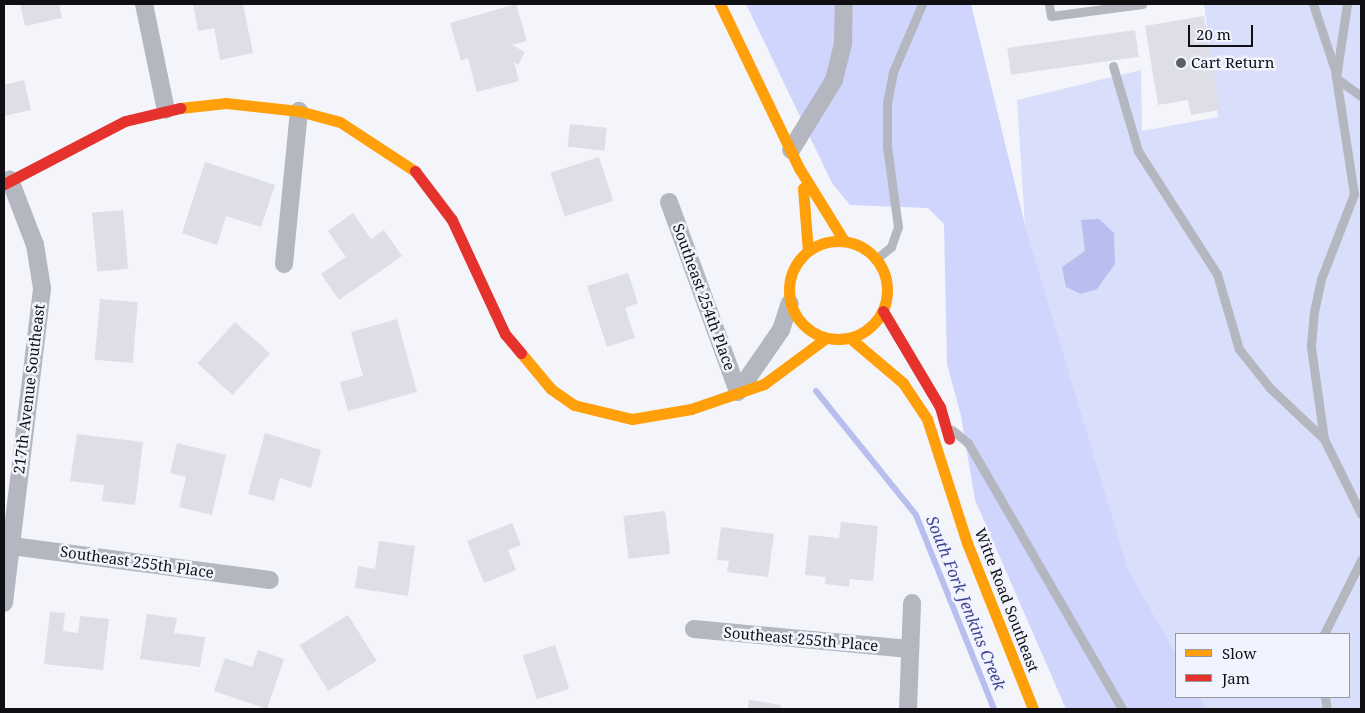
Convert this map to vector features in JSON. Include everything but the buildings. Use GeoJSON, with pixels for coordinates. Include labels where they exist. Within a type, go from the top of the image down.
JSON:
{"type":"FeatureCollection","features":[{"type":"Feature","properties":{"kind":"street"},"geometry":{"type":"LineString","coordinates":[[144,4],[166,110]]}},
{"type":"Feature","properties":{"kind":"street"},"geometry":{"type":"LineString","coordinates":[[720,4],[799,168],[844,241]]}},
{"type":"Feature","properties":{"kind":"street"},"geometry":{"type":"LineString","coordinates":[[791,150],[834,80],[844,43],[844,4]]}},
{"type":"Feature","properties":{"kind":"street"},"geometry":{"type":"LineString","coordinates":[[7,182],[125,121],[166,110],[226,103],[299,110],[340,122],[417,172],[452,220],[505,334],[551,389],[574,406],[632,419],[657,417],[764,384],[826,338]]}},
{"type":"Feature","properties":{"kind":"street"},"geometry":{"type":"LineString","coordinates":[[284,264],[299,110]]}},
{"type":"Feature","properties":{"kind":"street"},"geometry":{"type":"LineString","coordinates":[[799,168],[808,217],[808,251]]}},
{"type":"Feature","properties":{"kind":"street","name":"217th Avenue Southeast"},"geometry":{"type":"LineString","coordinates":[[4,603],[7,545],[42,288],[35,245],[7,182]]}},
{"type":"Feature","properties":{"kind":"street","name":"Southeast 254th Place"},"geometry":{"type":"LineString","coordinates":[[669,202],[738,392]]}},
{"type":"Feature","properties":{"kind":"street"},"geometry":{"type":"LineString","coordinates":[[831,241],[844,241],[862,247],[876,259],[887,284],[883,311],[875,323],[850,338],[826,338],[800,322],[790,303],[792,274],[808,251],[831,241]]}},
{"type":"Feature","properties":{"kind":"street","name":"Southeast 254th Place"},"geometry":{"type":"LineString","coordinates":[[738,392],[781,330],[790,303]]}},
{"type":"Feature","properties":{"kind":"street","name":"Witte Road Southeast"},"geometry":{"type":"LineString","coordinates":[[883,311],[940,407],[955,500]]}},
{"type":"Feature","properties":{"kind":"street","name":"Witte Road Southeast"},"geometry":{"type":"LineString","coordinates":[[850,338],[902,383],[926,419],[955,500],[967,544],[1033,709]]}},
{"type":"Feature","properties":{"kind":"street","name":"Southeast 255th Place"},"geometry":{"type":"LineString","coordinates":[[7,545],[270,580]]}},
{"type":"Feature","properties":{"kind":"street"},"geometry":{"type":"LineString","coordinates":[[908,709],[912,603]]}},
{"type":"Feature","properties":{"kind":"street","name":"Southeast 255th Place"},"geometry":{"type":"LineString","coordinates":[[694,629],[909,649]]}},
{"type":"Feature","properties":{"kind":"lane"},"geometry":{"type":"LineString","coordinates":[[876,259],[891,247],[898,227],[887,147],[887,103],[893,72],[922,4]]}},
{"type":"Feature","properties":{"kind":"lane"},"geometry":{"type":"LineString","coordinates":[[1049,4],[1051,16],[1142,4]]}},
{"type":"Feature","properties":{"kind":"lane"},"geometry":{"type":"LineString","coordinates":[[1313,4],[1336,78],[1354,194],[1321,279],[1314,311],[1311,347],[1324,439],[1361,514]]}},
{"type":"Feature","properties":{"kind":"lane"},"geometry":{"type":"LineString","coordinates":[[1336,78],[1347,4]]}},
{"type":"Feature","properties":{"kind":"lane"},"geometry":{"type":"LineString","coordinates":[[1113,66],[1138,151],[1217,274],[1239,349],[1270,388],[1324,439]]}},
{"type":"Feature","properties":{"kind":"lane"},"geometry":{"type":"LineString","coordinates":[[1336,78],[1361,96]]}},
{"type":"Feature","properties":{"kind":"lane"},"geometry":{"type":"LineString","coordinates":[[944,423],[968,443],[1122,709]]}},
{"type":"Feature","properties":{"kind":"lane"},"geometry":{"type":"LineString","coordinates":[[1324,633],[1361,560]]}},
{"type":"Feature","properties":{"kind":"shaded area"},"geometry":{"type":"Polygon","coordinates":[[[746,4],[971,4],[1025,225],[1128,569],[1175,652],[1175,698],[1201,698],[1207,709],[1066,709],[975,500],[961,416],[947,364],[944,224],[928,208],[850,205],[832,183],[746,4]]]}},
{"type":"Feature","properties":{"kind":"shaded area"},"geometry":{"type":"Polygon","coordinates":[[[1204,4],[1361,4],[1361,709],[1207,709],[1201,698],[1350,698],[1350,633],[1175,633],[1175,652],[1128,569],[1025,225],[1017,100],[1141,70],[1142,131],[1218,117],[1204,4]]]}},
{"type":"Feature","properties":{"kind":"shaded area"},"geometry":{"type":"Polygon","coordinates":[[[1099,219],[1114,233],[1115,264],[1097,289],[1081,294],[1066,287],[1062,267],[1085,251],[1081,220],[1099,219]]]}},
{"type":"Feature","properties":{"kind":"waterway","name":"South Fork Jenkins Creek"},"geometry":{"type":"LineString","coordinates":[[816,391],[916,515],[994,709]]}},
{"type":"Feature","properties":{"kind":"traffic: slow"},"geometry":{"type":"LineString","coordinates":[[720,4],[799,168],[844,241]]}},
{"type":"Feature","properties":{"kind":"traffic: slow"},"geometry":{"type":"LineString","coordinates":[[180,108],[226,103],[299,111],[340,122],[415,171]]}},
{"type":"Feature","properties":{"kind":"traffic: slow"},"geometry":{"type":"LineString","coordinates":[[803,188],[808,251]]}},
{"type":"Feature","properties":{"kind":"traffic: slow"},"geometry":{"type":"LineString","coordinates":[[838,241],[857,245],[873,255],[883,271],[887,290],[883,309],[873,325],[857,335],[838,339],[819,335],[803,325],[793,309],[789,290],[793,271],[803,255],[819,245],[838,241]]}},
{"type":"Feature","properties":{"kind":"traffic: slow"},"geometry":{"type":"LineString","coordinates":[[521,353],[551,389],[574,405],[632,419],[691,409],[764,384],[826,338]]}},
{"type":"Feature","properties":{"kind":"traffic: slow"},"geometry":{"type":"LineString","coordinates":[[850,338],[903,383],[927,419],[967,543],[1033,709]]}},
{"type":"Feature","properties":{"kind":"traffic: jam"},"geometry":{"type":"LineString","coordinates":[[4,184],[125,121],[180,108]]}},
{"type":"Feature","properties":{"kind":"traffic: jam"},"geometry":{"type":"LineString","coordinates":[[415,171],[452,220],[505,334],[521,353]]}},
{"type":"Feature","properties":{"kind":"traffic: jam"},"geometry":{"type":"LineString","coordinates":[[883,311],[940,407],[949,439]]}},
{"type":"Feature","properties":{"kind":"place","name":"Cart Return"},"geometry":{"type":"Point","coordinates":[1181,63]}}]}
